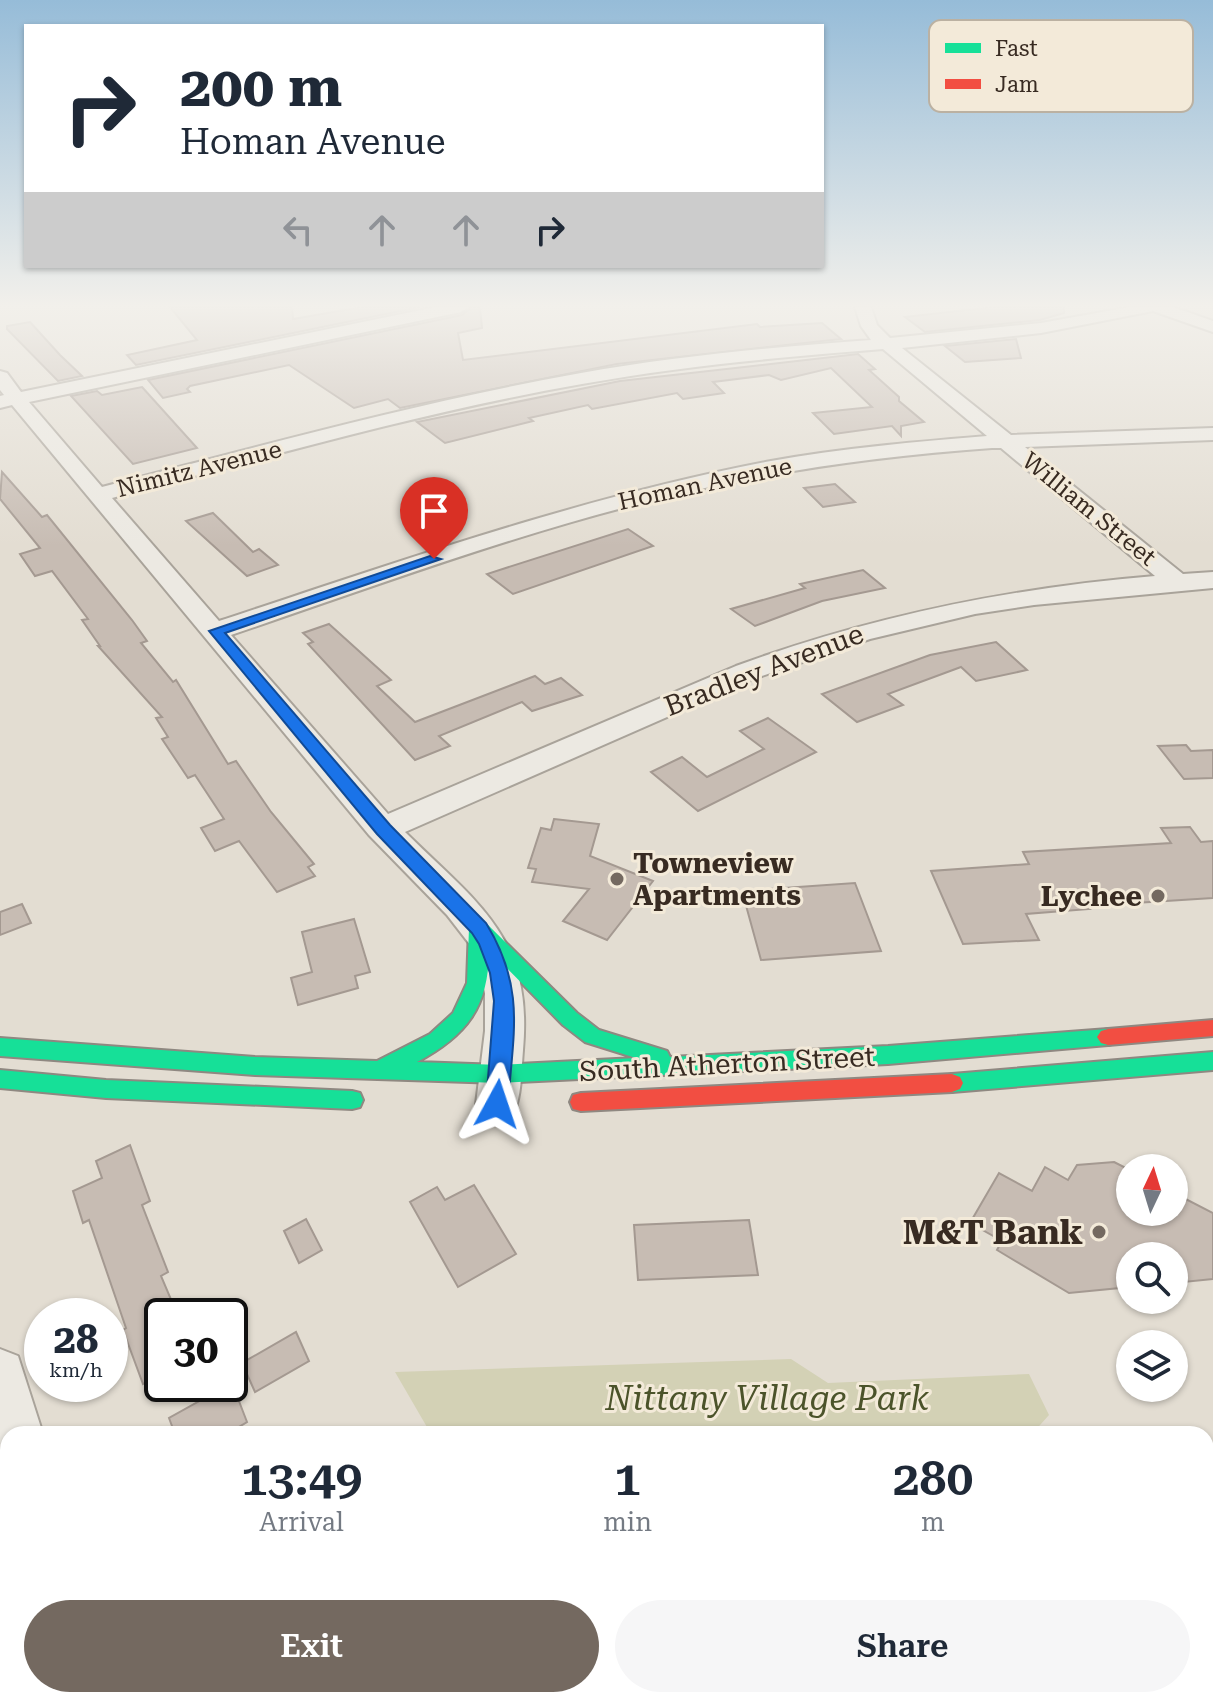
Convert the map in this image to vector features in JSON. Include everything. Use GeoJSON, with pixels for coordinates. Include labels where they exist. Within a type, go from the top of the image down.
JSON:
{"type":"FeatureCollection","features":[{"type":"Feature","properties":{"kind":"main road"},"geometry":{"type":"LineString","coordinates":[[479,928],[570,1019],[592,1036],[639,1053],[709,1066]]}},
{"type":"Feature","properties":{"kind":"main road"},"geometry":{"type":"LineString","coordinates":[[372,1072],[412,1057],[449,1030],[470,1005],[477,981],[479,928]]}},
{"type":"Feature","properties":{"kind":"main road","name":"South Atherton Street"},"geometry":{"type":"LineString","coordinates":[[0,1047],[372,1072],[498,1096],[709,1066],[888,1055],[1213,1028]]}},
{"type":"Feature","properties":{"kind":"main road","name":"South Atherton Street"},"geometry":{"type":"LineString","coordinates":[[560,1102],[849,1091],[1213,1061]]}},
{"type":"Feature","properties":{"kind":"main road"},"geometry":{"type":"LineString","coordinates":[[0,1079],[106,1089],[375,1101]]}},
{"type":"Feature","properties":{"kind":"street"},"geometry":{"type":"LineString","coordinates":[[5,393],[39,387]]}},
{"type":"Feature","properties":{"kind":"street","name":"Nimitz Avenue"},"geometry":{"type":"LineString","coordinates":[[98,495],[390,420],[538,387]]}},
{"type":"Feature","properties":{"kind":"street","name":"William Street"},"geometry":{"type":"LineString","coordinates":[[939,387],[1177,582]]}},
{"type":"Feature","properties":{"kind":"street"},"geometry":{"type":"LineString","coordinates":[[5,393],[216,631],[383,829],[479,928],[496,960],[503,987],[498,1096]]}},
{"type":"Feature","properties":{"kind":"street","name":"Homan Avenue"},"geometry":{"type":"LineString","coordinates":[[216,631],[489,541],[683,486],[819,460],[1005,441],[1213,434]]}},
{"type":"Feature","properties":{"kind":"street","name":"Bradley Avenue"},"geometry":{"type":"LineString","coordinates":[[383,829],[800,650],[887,623],[954,608],[1043,595],[1213,580]]}},
{"type":"Feature","properties":{"kind":"street"},"geometry":{"type":"LineString","coordinates":[[0,1374],[15,1426]]}},
{"type":"Feature","properties":{"kind":"green space","name":"Nittany Village Park"},"geometry":{"type":"Polygon","coordinates":[[[791,1359],[828,1383],[1029,1374],[1049,1415],[1039,1426],[426,1426],[395,1372],[791,1359]]]}},
{"type":"Feature","properties":{"kind":"building"},"geometry":{"type":"Polygon","coordinates":[[[142,387],[197,448],[133,464],[71,396],[97,391],[102,395],[142,387]]]}},
{"type":"Feature","properties":{"kind":"building"},"geometry":{"type":"Polygon","coordinates":[[[154,387],[189,387],[187,389],[190,392],[163,398],[154,387]]]}},
{"type":"Feature","properties":{"kind":"building"},"geometry":{"type":"Polygon","coordinates":[[[322,387],[505,387],[400,408],[388,399],[354,408],[322,387]]]}},
{"type":"Feature","properties":{"kind":"building"},"geometry":{"type":"Polygon","coordinates":[[[592,387],[718,387],[724,393],[683,399],[677,393],[592,409],[588,405],[529,418],[533,421],[445,443],[417,422],[592,387]]]}},
{"type":"Feature","properties":{"kind":"building"},"geometry":{"type":"Polygon","coordinates":[[[851,387],[888,387],[924,422],[901,426],[901,436],[892,426],[834,434],[813,413],[872,407],[851,387]]]}},
{"type":"Feature","properties":{"kind":"building"},"geometry":{"type":"Polygon","coordinates":[[[2,472],[42,517],[47,515],[132,620],[147,641],[141,643],[173,682],[176,680],[228,764],[236,761],[271,812],[314,864],[308,867],[315,876],[277,892],[239,841],[215,851],[201,828],[224,819],[195,775],[188,778],[162,739],[168,737],[156,718],[162,717],[98,646],[82,620],[88,619],[52,571],[35,576],[20,554],[40,548],[0,499],[2,472]]]}},
{"type":"Feature","properties":{"kind":"building"},"geometry":{"type":"Polygon","coordinates":[[[835,484],[855,502],[823,507],[804,488],[835,484]]]}},
{"type":"Feature","properties":{"kind":"building"},"geometry":{"type":"Polygon","coordinates":[[[213,513],[253,552],[259,549],[278,565],[247,576],[186,521],[213,513]]]}},
{"type":"Feature","properties":{"kind":"building"},"geometry":{"type":"Polygon","coordinates":[[[628,529],[653,546],[513,594],[487,574],[628,529]]]}},
{"type":"Feature","properties":{"kind":"building"},"geometry":{"type":"Polygon","coordinates":[[[863,570],[885,588],[822,601],[755,626],[731,609],[805,588],[800,584],[863,570]]]}},
{"type":"Feature","properties":{"kind":"building"},"geometry":{"type":"Polygon","coordinates":[[[329,624],[391,680],[377,686],[415,722],[535,676],[545,684],[561,678],[582,695],[532,711],[522,702],[439,736],[450,746],[415,760],[308,644],[313,642],[303,633],[329,624]]]}},
{"type":"Feature","properties":{"kind":"building"},"geometry":{"type":"Polygon","coordinates":[[[996,642],[1027,670],[976,681],[961,667],[888,694],[903,705],[857,722],[822,694],[930,655],[996,642]]]}},
{"type":"Feature","properties":{"kind":"building"},"geometry":{"type":"Polygon","coordinates":[[[768,718],[816,752],[698,811],[651,772],[682,757],[707,777],[764,749],[740,731],[768,718]]]}},
{"type":"Feature","properties":{"kind":"building"},"geometry":{"type":"Polygon","coordinates":[[[1186,745],[1191,751],[1213,750],[1213,778],[1184,779],[1158,746],[1186,745]]]}},
{"type":"Feature","properties":{"kind":"building","name":"Towneview Apartments"},"geometry":{"type":"Polygon","coordinates":[[[554,819],[599,824],[590,856],[653,881],[607,940],[563,921],[589,889],[532,882],[536,869],[528,868],[541,828],[551,830],[554,819]]]}},
{"type":"Feature","properties":{"kind":"building"},"geometry":{"type":"Polygon","coordinates":[[[1190,827],[1201,842],[1213,841],[1213,898],[1088,906],[1090,909],[1026,914],[1039,940],[963,944],[931,871],[1029,864],[1023,852],[1171,843],[1161,828],[1190,827]]]}},
{"type":"Feature","properties":{"kind":"building"},"geometry":{"type":"Polygon","coordinates":[[[855,883],[881,951],[761,960],[742,891],[855,883]]]}},
{"type":"Feature","properties":{"kind":"building"},"geometry":{"type":"Polygon","coordinates":[[[22,904],[31,923],[0,935],[0,912],[22,904]]]}},
{"type":"Feature","properties":{"kind":"building"},"geometry":{"type":"Polygon","coordinates":[[[354,919],[370,972],[355,976],[358,988],[298,1005],[291,978],[312,972],[302,932],[354,919]]]}},
{"type":"Feature","properties":{"kind":"building"},"geometry":{"type":"Polygon","coordinates":[[[130,1145],[150,1201],[142,1205],[168,1272],[161,1276],[170,1298],[144,1298],[143,1384],[128,1344],[128,1298],[116,1298],[89,1220],[83,1223],[73,1191],[102,1178],[96,1161],[130,1145]]]}},
{"type":"Feature","properties":{"kind":"building","name":"M&T Bank"},"geometry":{"type":"Polygon","coordinates":[[[1116,1163],[1116,1226],[1188,1226],[1188,1200],[1213,1213],[1213,1279],[1188,1282],[1188,1242],[1116,1242],[1116,1288],[1069,1293],[997,1250],[1002,1241],[970,1223],[999,1173],[1032,1191],[1045,1167],[1068,1180],[1077,1165],[1116,1163]]]}},
{"type":"Feature","properties":{"kind":"building"},"geometry":{"type":"Polygon","coordinates":[[[474,1185],[516,1254],[458,1287],[410,1202],[437,1187],[445,1200],[474,1185]]]}},
{"type":"Feature","properties":{"kind":"building"},"geometry":{"type":"Polygon","coordinates":[[[306,1219],[322,1250],[299,1263],[284,1231],[306,1219]]]}},
{"type":"Feature","properties":{"kind":"building"},"geometry":{"type":"Polygon","coordinates":[[[749,1220],[758,1275],[638,1280],[634,1225],[749,1220]]]}},
{"type":"Feature","properties":{"kind":"building"},"geometry":{"type":"Polygon","coordinates":[[[296,1332],[309,1361],[255,1392],[248,1376],[248,1360],[296,1332]]]}},
{"type":"Feature","properties":{"kind":"building"},"geometry":{"type":"Polygon","coordinates":[[[198,1402],[239,1402],[247,1422],[240,1426],[172,1426],[169,1418],[198,1402]]]}},
{"type":"Feature","properties":{"kind":"traffic: fast"},"geometry":{"type":"LineString","coordinates":[[479,928],[570,1019],[592,1036],[659,1057]]}},
{"type":"Feature","properties":{"kind":"traffic: fast"},"geometry":{"type":"LineString","coordinates":[[381,1069],[437,1040],[460,1019],[469,1006],[477,983],[479,928]]}},
{"type":"Feature","properties":{"kind":"traffic: fast"},"geometry":{"type":"LineString","coordinates":[[0,1047],[255,1066],[500,1074],[888,1055],[1108,1037]]}},
{"type":"Feature","properties":{"kind":"traffic: fast"},"geometry":{"type":"LineString","coordinates":[[952,1083],[1213,1061]]}},
{"type":"Feature","properties":{"kind":"traffic: fast"},"geometry":{"type":"LineString","coordinates":[[0,1079],[106,1089],[352,1100]]}},
{"type":"Feature","properties":{"kind":"traffic: jam"},"geometry":{"type":"LineString","coordinates":[[1108,1037],[1213,1028]]}},
{"type":"Feature","properties":{"kind":"traffic: jam"},"geometry":{"type":"LineString","coordinates":[[581,1102],[952,1083]]}},
{"type":"Feature","properties":{"kind":"place","name":"Towneview Apartments"},"geometry":{"type":"Point","coordinates":[617,879]}},
{"type":"Feature","properties":{"kind":"place","name":"Lychee"},"geometry":{"type":"Point","coordinates":[1158,896]}},
{"type":"Feature","properties":{"kind":"place","name":"M&T Bank"},"geometry":{"type":"Point","coordinates":[1099,1232]}},
{"type":"Feature","properties":{"kind":"route"},"geometry":{"type":"LineString","coordinates":[[434,559],[216,631],[383,829],[479,928],[488,943],[500,973],[504,1001],[497,1104]]}}]}
